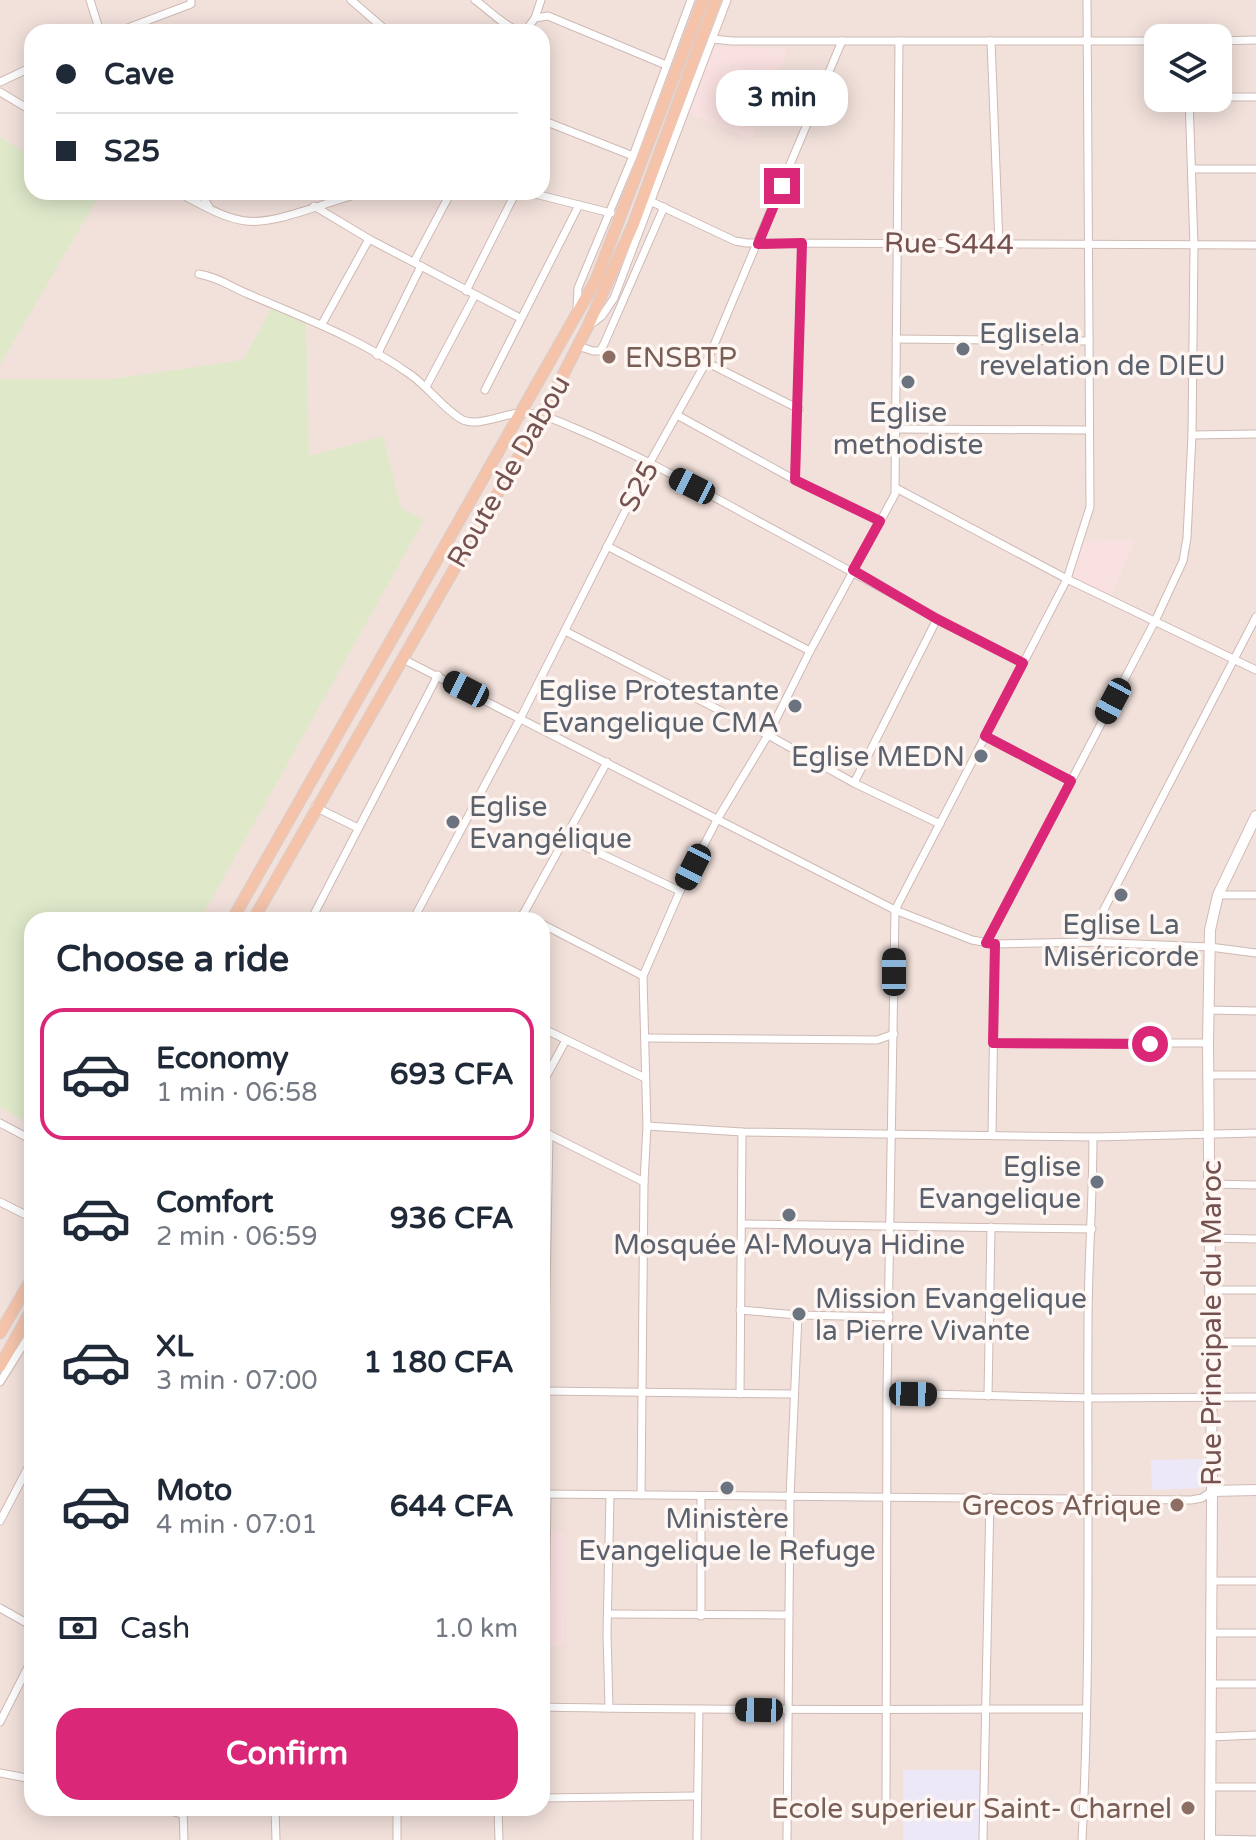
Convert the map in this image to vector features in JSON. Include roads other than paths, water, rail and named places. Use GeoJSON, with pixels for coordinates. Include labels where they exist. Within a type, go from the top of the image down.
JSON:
{"type":"FeatureCollection","features":[{"type":"Feature","properties":{"kind":"main road","name":"Route de Dabou"},"geometry":{"type":"LineString","coordinates":[[237,912],[475,489],[577,317],[607,254],[703,0]]}},
{"type":"Feature","properties":{"kind":"main road","name":"Route de Dabou"},"geometry":{"type":"LineString","coordinates":[[257,912],[542,416],[578,346],[633,225],[716,0]]}},
{"type":"Feature","properties":{"kind":"main road"},"geometry":{"type":"LineString","coordinates":[[0,1332],[24,1292]]}},
{"type":"Feature","properties":{"kind":"main road"},"geometry":{"type":"LineString","coordinates":[[0,1366],[24,1323]]}},
{"type":"Feature","properties":{"kind":"street"},"geometry":{"type":"LineString","coordinates":[[90,0],[98,24]]}},
{"type":"Feature","properties":{"kind":"street"},"geometry":{"type":"LineString","coordinates":[[138,24],[191,4],[191,0]]}},
{"type":"Feature","properties":{"kind":"street"},"geometry":{"type":"LineString","coordinates":[[351,0],[379,24]]}},
{"type":"Feature","properties":{"kind":"street"},"geometry":{"type":"LineString","coordinates":[[475,0],[496,14],[500,24]]}},
{"type":"Feature","properties":{"kind":"street"},"geometry":{"type":"LineString","coordinates":[[531,24],[541,0]]}},
{"type":"Feature","properties":{"kind":"street"},"geometry":{"type":"LineString","coordinates":[[577,317],[578,288],[611,213],[691,0]]}},
{"type":"Feature","properties":{"kind":"street"},"geometry":{"type":"LineString","coordinates":[[588,326],[602,316],[614,298],[727,0]]}},
{"type":"Feature","properties":{"kind":"street"},"geometry":{"type":"LineString","coordinates":[[886,1815],[887,1393],[895,910],[1067,579],[1090,507],[1087,0]]}},
{"type":"Feature","properties":{"kind":"street"},"geometry":{"type":"LineString","coordinates":[[535,18],[548,16],[666,65]]}},
{"type":"Feature","properties":{"kind":"street"},"geometry":{"type":"LineString","coordinates":[[713,39],[1144,41]]}},
{"type":"Feature","properties":{"kind":"street"},"geometry":{"type":"LineString","coordinates":[[1232,41],[1256,40]]}},
{"type":"Feature","properties":{"kind":"street","name":"S25"},"geometry":{"type":"LineString","coordinates":[[417,912],[521,717],[649,464],[706,362],[842,41]]}},
{"type":"Feature","properties":{"kind":"street"},"geometry":{"type":"LineString","coordinates":[[641,1495],[647,1126],[643,976],[680,891],[718,818],[768,735],[896,488],[899,41]]}},
{"type":"Feature","properties":{"kind":"street"},"geometry":{"type":"LineString","coordinates":[[991,41],[999,244]]}},
{"type":"Feature","properties":{"kind":"street"},"geometry":{"type":"LineString","coordinates":[[0,82],[24,71]]}},
{"type":"Feature","properties":{"kind":"street"},"geometry":{"type":"LineString","coordinates":[[0,92],[24,106]]}},
{"type":"Feature","properties":{"kind":"street"},"geometry":{"type":"LineString","coordinates":[[1232,97],[1256,97]]}},
{"type":"Feature","properties":{"kind":"street"},"geometry":{"type":"LineString","coordinates":[[986,943],[1155,621],[1183,561],[1192,435],[1194,246],[1190,112]]}},
{"type":"Feature","properties":{"kind":"street"},"geometry":{"type":"LineString","coordinates":[[550,123],[633,156]]}},
{"type":"Feature","properties":{"kind":"street"},"geometry":{"type":"LineString","coordinates":[[1192,169],[1256,169]]}},
{"type":"Feature","properties":{"kind":"street"},"geometry":{"type":"LineString","coordinates":[[550,198],[611,213]]}},
{"type":"Feature","properties":{"kind":"street"},"geometry":{"type":"LineString","coordinates":[[194,200],[231,218],[249,222],[269,220],[337,200]]}},
{"type":"Feature","properties":{"kind":"street"},"geometry":{"type":"LineString","coordinates":[[205,200],[210,208]]}},
{"type":"Feature","properties":{"kind":"street"},"geometry":{"type":"LineString","coordinates":[[377,355],[447,200]]}},
{"type":"Feature","properties":{"kind":"street"},"geometry":{"type":"LineString","coordinates":[[426,387],[512,200]]}},
{"type":"Feature","properties":{"kind":"street","name":"Rue S444"},"geometry":{"type":"LineString","coordinates":[[650,201],[735,241],[758,244],[1256,245]]}},
{"type":"Feature","properties":{"kind":"street"},"geometry":{"type":"LineString","coordinates":[[485,390],[579,205]]}},
{"type":"Feature","properties":{"kind":"street"},"geometry":{"type":"LineString","coordinates":[[314,206],[369,239],[520,318]]}},
{"type":"Feature","properties":{"kind":"street"},"geometry":{"type":"LineString","coordinates":[[578,346],[600,351],[624,303],[664,207]]}},
{"type":"Feature","properties":{"kind":"street"},"geometry":{"type":"LineString","coordinates":[[322,324],[369,239]]}},
{"type":"Feature","properties":{"kind":"street"},"geometry":{"type":"LineString","coordinates":[[795,480],[802,243]]}},
{"type":"Feature","properties":{"kind":"street"},"geometry":{"type":"LineString","coordinates":[[199,274],[226,281],[245,293],[322,324],[426,387],[463,420],[475,421],[521,413],[542,416],[570,426],[853,570],[937,619],[1023,663]]}},
{"type":"Feature","properties":{"kind":"street"},"geometry":{"type":"LineString","coordinates":[[614,298],[624,303]]}},
{"type":"Feature","properties":{"kind":"street"},"geometry":{"type":"LineString","coordinates":[[896,339],[1089,341]]}},
{"type":"Feature","properties":{"kind":"street"},"geometry":{"type":"LineString","coordinates":[[706,362],[799,409]]}},
{"type":"Feature","properties":{"kind":"street"},"geometry":{"type":"LineString","coordinates":[[677,415],[795,480],[880,521]]}},
{"type":"Feature","properties":{"kind":"street"},"geometry":{"type":"LineString","coordinates":[[897,429],[1089,430]]}},
{"type":"Feature","properties":{"kind":"street"},"geometry":{"type":"LineString","coordinates":[[1192,435],[1256,434]]}},
{"type":"Feature","properties":{"kind":"street"},"geometry":{"type":"LineString","coordinates":[[896,488],[1067,579],[1256,670]]}},
{"type":"Feature","properties":{"kind":"street"},"geometry":{"type":"LineString","coordinates":[[607,546],[810,651]]}},
{"type":"Feature","properties":{"kind":"street"},"geometry":{"type":"LineString","coordinates":[[1087,942],[1256,617]]}},
{"type":"Feature","properties":{"kind":"street"},"geometry":{"type":"LineString","coordinates":[[854,783],[937,619]]}},
{"type":"Feature","properties":{"kind":"street"},"geometry":{"type":"LineString","coordinates":[[565,631],[768,735],[854,783],[940,824]]}},
{"type":"Feature","properties":{"kind":"street"},"geometry":{"type":"LineString","coordinates":[[403,659],[895,910],[959,935],[995,944],[1087,942],[1210,947],[1256,953]]}},
{"type":"Feature","properties":{"kind":"street"},"geometry":{"type":"LineString","coordinates":[[315,912],[438,675]]}},
{"type":"Feature","properties":{"kind":"street"},"geometry":{"type":"LineString","coordinates":[[985,736],[1071,781]]}},
{"type":"Feature","properties":{"kind":"street"},"geometry":{"type":"LineString","coordinates":[[524,912],[607,762]]}},
{"type":"Feature","properties":{"kind":"street"},"geometry":{"type":"LineString","coordinates":[[315,807],[358,828]]}},
{"type":"Feature","properties":{"kind":"street","name":"Rue Principale du Maroc"},"geometry":{"type":"LineString","coordinates":[[1210,1840],[1210,947],[1218,895],[1250,837],[1256,816]]}},
{"type":"Feature","properties":{"kind":"street"},"geometry":{"type":"LineString","coordinates":[[565,837],[680,891]]}},
{"type":"Feature","properties":{"kind":"street"},"geometry":{"type":"LineString","coordinates":[[1218,895],[1256,895]]}},
{"type":"Feature","properties":{"kind":"street"},"geometry":{"type":"LineString","coordinates":[[550,928],[643,976]]}},
{"type":"Feature","properties":{"kind":"street"},"geometry":{"type":"LineString","coordinates":[[992,1134],[995,944]]}},
{"type":"Feature","properties":{"kind":"street"},"geometry":{"type":"LineString","coordinates":[[1209,1010],[1256,1011]]}},
{"type":"Feature","properties":{"kind":"street"},"geometry":{"type":"LineString","coordinates":[[550,1032],[645,1078]]}},
{"type":"Feature","properties":{"kind":"street"},"geometry":{"type":"LineString","coordinates":[[646,1038],[877,1040],[894,1034]]}},
{"type":"Feature","properties":{"kind":"street"},"geometry":{"type":"LineString","coordinates":[[550,1069],[566,1040]]}},
{"type":"Feature","properties":{"kind":"street"},"geometry":{"type":"LineString","coordinates":[[993,1043],[1208,1043]]}},
{"type":"Feature","properties":{"kind":"street"},"geometry":{"type":"LineString","coordinates":[[1209,1075],[1256,1075]]}},
{"type":"Feature","properties":{"kind":"street"},"geometry":{"type":"LineString","coordinates":[[0,1123],[24,1136]]}},
{"type":"Feature","properties":{"kind":"street"},"geometry":{"type":"LineString","coordinates":[[647,1126],[742,1132],[1093,1137],[1256,1133]]}},
{"type":"Feature","properties":{"kind":"street"},"geometry":{"type":"LineString","coordinates":[[740,1394],[742,1132]]}},
{"type":"Feature","properties":{"kind":"street"},"geometry":{"type":"LineString","coordinates":[[550,1135],[644,1182]]}},
{"type":"Feature","properties":{"kind":"street"},"geometry":{"type":"LineString","coordinates":[[1082,1840],[1090,1398],[1088,1291],[1093,1137]]}},
{"type":"Feature","properties":{"kind":"street"},"geometry":{"type":"LineString","coordinates":[[1210,1184],[1256,1185]]}},
{"type":"Feature","properties":{"kind":"street"},"geometry":{"type":"LineString","coordinates":[[0,1202],[24,1214]]}},
{"type":"Feature","properties":{"kind":"street"},"geometry":{"type":"LineString","coordinates":[[743,1224],[1092,1229]]}},
{"type":"Feature","properties":{"kind":"street"},"geometry":{"type":"LineString","coordinates":[[988,1396],[991,1227]]}},
{"type":"Feature","properties":{"kind":"street"},"geometry":{"type":"LineString","coordinates":[[1211,1238],[1256,1239]]}},
{"type":"Feature","properties":{"kind":"street"},"geometry":{"type":"LineString","coordinates":[[1211,1290],[1256,1290]]}},
{"type":"Feature","properties":{"kind":"street"},"geometry":{"type":"LineString","coordinates":[[740,1310],[889,1317]]}},
{"type":"Feature","properties":{"kind":"street"},"geometry":{"type":"LineString","coordinates":[[787,1840],[790,1497],[798,1315]]}},
{"type":"Feature","properties":{"kind":"street"},"geometry":{"type":"LineString","coordinates":[[1211,1342],[1256,1342]]}},
{"type":"Feature","properties":{"kind":"street"},"geometry":{"type":"LineString","coordinates":[[0,1382],[24,1344]]}},
{"type":"Feature","properties":{"kind":"street"},"geometry":{"type":"LineString","coordinates":[[550,1391],[793,1394]]}},
{"type":"Feature","properties":{"kind":"street"},"geometry":{"type":"LineString","coordinates":[[887,1393],[1090,1398],[1256,1397]]}},
{"type":"Feature","properties":{"kind":"street"},"geometry":{"type":"LineString","coordinates":[[0,1521],[24,1475]]}},
{"type":"Feature","properties":{"kind":"street"},"geometry":{"type":"LineString","coordinates":[[550,1494],[1191,1500],[1202,1498],[1212,1491],[1256,1490]]}},
{"type":"Feature","properties":{"kind":"street"},"geometry":{"type":"LineString","coordinates":[[609,1708],[610,1495]]}},
{"type":"Feature","properties":{"kind":"street"},"geometry":{"type":"LineString","coordinates":[[701,1497],[701,1616]]}},
{"type":"Feature","properties":{"kind":"street"},"geometry":{"type":"LineString","coordinates":[[983,1840],[990,1497]]}},
{"type":"Feature","properties":{"kind":"street"},"geometry":{"type":"LineString","coordinates":[[1211,1581],[1256,1581]]}},
{"type":"Feature","properties":{"kind":"street"},"geometry":{"type":"LineString","coordinates":[[0,1608],[24,1622]]}},
{"type":"Feature","properties":{"kind":"street"},"geometry":{"type":"LineString","coordinates":[[609,1614],[789,1615]]}},
{"type":"Feature","properties":{"kind":"street"},"geometry":{"type":"LineString","coordinates":[[1211,1633],[1256,1633]]}},
{"type":"Feature","properties":{"kind":"street"},"geometry":{"type":"LineString","coordinates":[[0,1722],[24,1675]]}},
{"type":"Feature","properties":{"kind":"street"},"geometry":{"type":"LineString","coordinates":[[1210,1684],[1256,1684]]}},
{"type":"Feature","properties":{"kind":"street"},"geometry":{"type":"LineString","coordinates":[[550,1707],[1086,1709]]}},
{"type":"Feature","properties":{"kind":"street"},"geometry":{"type":"LineString","coordinates":[[697,1840],[699,1709]]}},
{"type":"Feature","properties":{"kind":"street"},"geometry":{"type":"LineString","coordinates":[[1210,1737],[1256,1735]]}},
{"type":"Feature","properties":{"kind":"street"},"geometry":{"type":"LineString","coordinates":[[0,1773],[24,1778]]}},
{"type":"Feature","properties":{"kind":"street"},"geometry":{"type":"LineString","coordinates":[[1209,1787],[1256,1787]]}},
{"type":"Feature","properties":{"kind":"street"},"geometry":{"type":"LineString","coordinates":[[550,1798],[697,1796]]}},
{"type":"Feature","properties":{"kind":"street"},"geometry":{"type":"LineString","coordinates":[[183,1816],[184,1840]]}},
{"type":"Feature","properties":{"kind":"street"},"geometry":{"type":"LineString","coordinates":[[275,1816],[276,1840]]}},
{"type":"Feature","properties":{"kind":"street"},"geometry":{"type":"LineString","coordinates":[[397,1816],[397,1840]]}},
{"type":"Feature","properties":{"kind":"street"},"geometry":{"type":"LineString","coordinates":[[498,1816],[499,1840]]}},
{"type":"Feature","properties":{"kind":"street"},"geometry":{"type":"LineString","coordinates":[[1210,1840],[1256,1840]]}},
{"type":"Feature","properties":{"kind":"place","name":"Eglisela revelation de DIEU"},"geometry":{"type":"Point","coordinates":[963,349]}},
{"type":"Feature","properties":{"kind":"place","name":"ENSBTP"},"geometry":{"type":"Point","coordinates":[609,357]}},
{"type":"Feature","properties":{"kind":"place","name":"Eglise methodiste"},"geometry":{"type":"Point","coordinates":[908,382]}},
{"type":"Feature","properties":{"kind":"place","name":"Eglise Protestante Evangelique CMA"},"geometry":{"type":"Point","coordinates":[795,706]}},
{"type":"Feature","properties":{"kind":"place","name":"Eglise MEDN"},"geometry":{"type":"Point","coordinates":[981,756]}},
{"type":"Feature","properties":{"kind":"place","name":"Eglise Evangélique"},"geometry":{"type":"Point","coordinates":[453,822]}},
{"type":"Feature","properties":{"kind":"place","name":"Eglise La Miséricorde"},"geometry":{"type":"Point","coordinates":[1121,895]}},
{"type":"Feature","properties":{"kind":"place","name":"Eglise Evangelique"},"geometry":{"type":"Point","coordinates":[1097,1182]}},
{"type":"Feature","properties":{"kind":"place","name":"Mosquée Al-Mouya Hidine"},"geometry":{"type":"Point","coordinates":[789,1215]}},
{"type":"Feature","properties":{"kind":"place","name":"Mission Evangelique la Pierre Vivante"},"geometry":{"type":"Point","coordinates":[799,1314]}},
{"type":"Feature","properties":{"kind":"place","name":"Ministère Evangelique le Refuge"},"geometry":{"type":"Point","coordinates":[727,1488]}},
{"type":"Feature","properties":{"kind":"place","name":"Grecos Afrique"},"geometry":{"type":"Point","coordinates":[1177,1505]}},
{"type":"Feature","properties":{"kind":"place","name":"Ecole superieur Saint- Charnel"},"geometry":{"type":"Point","coordinates":[1188,1808]}}]}
